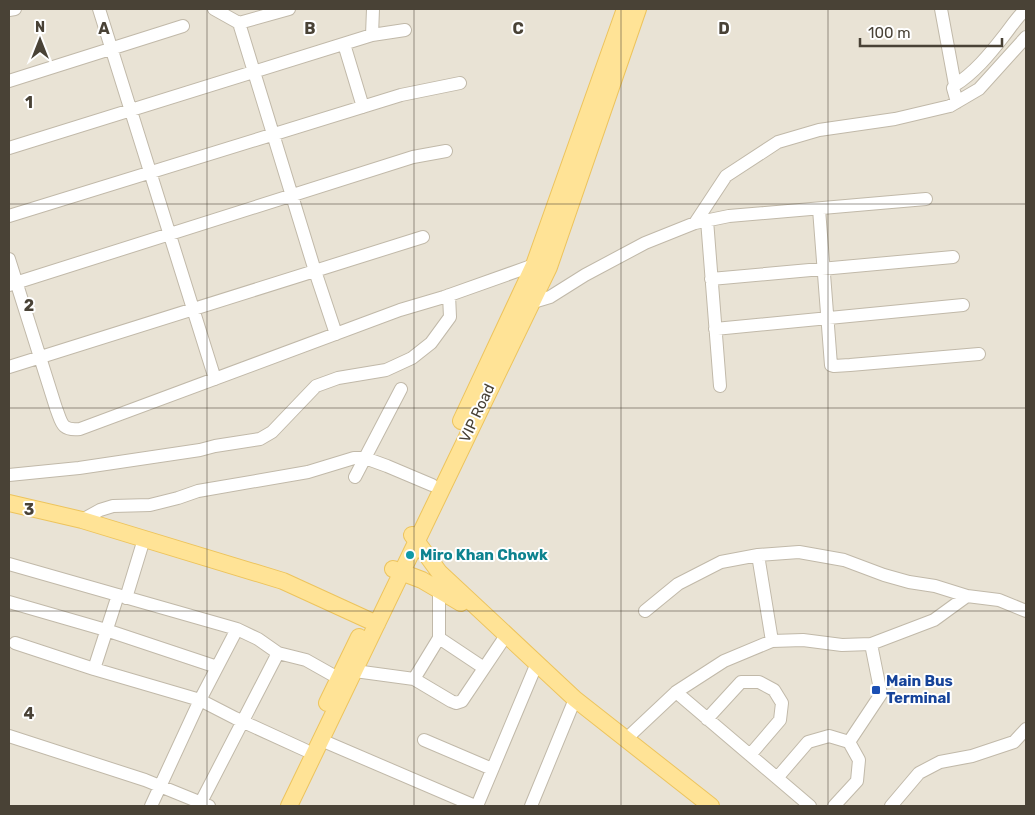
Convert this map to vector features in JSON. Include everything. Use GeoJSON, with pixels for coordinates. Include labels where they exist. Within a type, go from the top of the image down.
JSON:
{"type":"FeatureCollection","features":[{"type":"Feature","properties":{"kind":"main road","name":"VIP Road"},"geometry":{"type":"LineString","coordinates":[[277,806],[338,678],[372,621],[397,570],[524,301],[534,265],[625,9]]}},
{"type":"Feature","properties":{"kind":"main road","name":"VIP Road"},"geometry":{"type":"LineString","coordinates":[[413,537],[432,485],[524,301],[549,266],[638,9]]}},
{"type":"Feature","properties":{"kind":"main road"},"geometry":{"type":"LineString","coordinates":[[9,503],[82,520],[283,581],[372,621]]}},
{"type":"Feature","properties":{"kind":"main road"},"geometry":{"type":"LineString","coordinates":[[413,537],[439,572],[575,699],[711,806]]}},
{"type":"Feature","properties":{"kind":"main road"},"geometry":{"type":"LineString","coordinates":[[397,570],[439,589],[503,630]]}},
{"type":"Feature","properties":{"kind":"main road","name":"VIP Road"},"geometry":{"type":"LineString","coordinates":[[289,806],[355,671],[372,621]]}},
{"type":"Feature","properties":{"kind":"street"},"geometry":{"type":"LineString","coordinates":[[9,10],[15,9]]}},
{"type":"Feature","properties":{"kind":"street"},"geometry":{"type":"LineString","coordinates":[[99,9],[215,379]]}},
{"type":"Feature","properties":{"kind":"street"},"geometry":{"type":"LineString","coordinates":[[214,9],[246,17],[289,9]]}},
{"type":"Feature","properties":{"kind":"street"},"geometry":{"type":"LineString","coordinates":[[372,35],[373,9]]}},
{"type":"Feature","properties":{"kind":"street"},"geometry":{"type":"LineString","coordinates":[[941,9],[955,85],[953,88],[956,102]]}},
{"type":"Feature","properties":{"kind":"street"},"geometry":{"type":"LineString","coordinates":[[955,85],[974,70],[1018,16],[1026,9]]}},
{"type":"Feature","properties":{"kind":"street"},"geometry":{"type":"LineString","coordinates":[[246,17],[253,72],[336,334]]}},
{"type":"Feature","properties":{"kind":"street"},"geometry":{"type":"LineString","coordinates":[[9,81],[183,26]]}},
{"type":"Feature","properties":{"kind":"street"},"geometry":{"type":"LineString","coordinates":[[9,148],[372,35],[405,30]]}},
{"type":"Feature","properties":{"kind":"street"},"geometry":{"type":"LineString","coordinates":[[720,386],[711,279],[701,222],[726,176],[778,142],[819,130],[895,119],[950,106],[979,89],[1026,37]]}},
{"type":"Feature","properties":{"kind":"street"},"geometry":{"type":"LineString","coordinates":[[344,44],[363,106]]}},
{"type":"Feature","properties":{"kind":"street"},"geometry":{"type":"LineString","coordinates":[[9,216],[402,94],[460,83]]}},
{"type":"Feature","properties":{"kind":"street"},"geometry":{"type":"LineString","coordinates":[[12,284],[413,157],[446,150]]}},
{"type":"Feature","properties":{"kind":"street"},"geometry":{"type":"LineString","coordinates":[[524,301],[550,296],[645,243],[701,222],[729,216],[926,200]]}},
{"type":"Feature","properties":{"kind":"street"},"geometry":{"type":"LineString","coordinates":[[818,209],[831,365],[979,354]]}},
{"type":"Feature","properties":{"kind":"street"},"geometry":{"type":"LineString","coordinates":[[9,367],[423,237]]}},
{"type":"Feature","properties":{"kind":"street"},"geometry":{"type":"LineString","coordinates":[[711,279],[953,257]]}},
{"type":"Feature","properties":{"kind":"street"},"geometry":{"type":"LineString","coordinates":[[9,259],[12,284],[63,426],[70,430],[80,429],[400,310],[450,295],[534,265]]}},
{"type":"Feature","properties":{"kind":"street"},"geometry":{"type":"LineString","coordinates":[[9,475],[79,468],[260,439],[272,432],[316,386],[338,378],[386,370],[412,358],[431,343],[450,318],[450,295]]}},
{"type":"Feature","properties":{"kind":"street"},"geometry":{"type":"LineString","coordinates":[[716,328],[963,305]]}},
{"type":"Feature","properties":{"kind":"street"},"geometry":{"type":"LineString","coordinates":[[355,477],[401,389]]}},
{"type":"Feature","properties":{"kind":"street"},"geometry":{"type":"LineString","coordinates":[[82,520],[100,510],[113,506],[150,505],[198,491],[308,472],[354,458],[365,458],[432,485]]}},
{"type":"Feature","properties":{"kind":"street"},"geometry":{"type":"LineString","coordinates":[[94,669],[106,630],[122,596],[144,539]]}},
{"type":"Feature","properties":{"kind":"street"},"geometry":{"type":"LineString","coordinates":[[645,611],[678,584],[721,562],[758,555],[799,552],[844,560],[884,575],[909,582],[944,588],[967,596],[999,600],[1026,612]]}},
{"type":"Feature","properties":{"kind":"street"},"geometry":{"type":"LineString","coordinates":[[758,555],[772,642]]}},
{"type":"Feature","properties":{"kind":"street"},"geometry":{"type":"LineString","coordinates":[[9,564],[237,628],[278,652],[306,660],[338,678]]}},
{"type":"Feature","properties":{"kind":"street"},"geometry":{"type":"LineString","coordinates":[[414,679],[439,638],[439,589]]}},
{"type":"Feature","properties":{"kind":"street"},"geometry":{"type":"LineString","coordinates":[[626,739],[676,692],[724,661],[772,642],[803,640],[842,645],[871,644],[934,620],[967,596]]}},
{"type":"Feature","properties":{"kind":"street"},"geometry":{"type":"LineString","coordinates":[[9,602],[106,630],[217,667]]}},
{"type":"Feature","properties":{"kind":"street"},"geometry":{"type":"LineString","coordinates":[[151,806],[200,700],[237,628]]}},
{"type":"Feature","properties":{"kind":"street"},"geometry":{"type":"LineString","coordinates":[[355,671],[414,679],[451,701],[462,701],[484,668],[503,630]]}},
{"type":"Feature","properties":{"kind":"street"},"geometry":{"type":"LineString","coordinates":[[439,638],[484,668]]}},
{"type":"Feature","properties":{"kind":"street"},"geometry":{"type":"LineString","coordinates":[[15,643],[94,669],[200,700],[242,722],[305,750]]}},
{"type":"Feature","properties":{"kind":"street"},"geometry":{"type":"LineString","coordinates":[[849,742],[881,694],[871,644]]}},
{"type":"Feature","properties":{"kind":"street"},"geometry":{"type":"LineString","coordinates":[[9,736],[161,786],[203,805],[242,722],[278,652]]}},
{"type":"Feature","properties":{"kind":"street"},"geometry":{"type":"LineString","coordinates":[[321,740],[476,806],[537,663]]}},
{"type":"Feature","properties":{"kind":"street"},"geometry":{"type":"LineString","coordinates":[[707,719],[741,682],[759,682],[774,690],[782,703],[780,720],[750,755]]}},
{"type":"Feature","properties":{"kind":"street"},"geometry":{"type":"LineString","coordinates":[[676,692],[810,806]]}},
{"type":"Feature","properties":{"kind":"street"},"geometry":{"type":"LineString","coordinates":[[531,806],[575,699]]}},
{"type":"Feature","properties":{"kind":"street"},"geometry":{"type":"LineString","coordinates":[[891,806],[919,773],[940,762],[972,756],[1014,742],[1026,730]]}},
{"type":"Feature","properties":{"kind":"street"},"geometry":{"type":"LineString","coordinates":[[776,778],[808,742],[829,736],[849,742],[859,760],[857,781],[834,806]]}},
{"type":"Feature","properties":{"kind":"street"},"geometry":{"type":"LineString","coordinates":[[424,740],[492,769]]}},
{"type":"Feature","properties":{"kind":"shaded area"},"geometry":{"type":"Polygon","coordinates":[[[9,9],[1026,9],[1026,806],[9,806],[9,9]]]}},
{"type":"Feature","properties":{"kind":"place","name":"Miro Khan Chowk"},"geometry":{"type":"Point","coordinates":[410,555]}},
{"type":"Feature","properties":{"kind":"place","name":"Main Bus Terminal"},"geometry":{"type":"Point","coordinates":[876,690]}}]}
